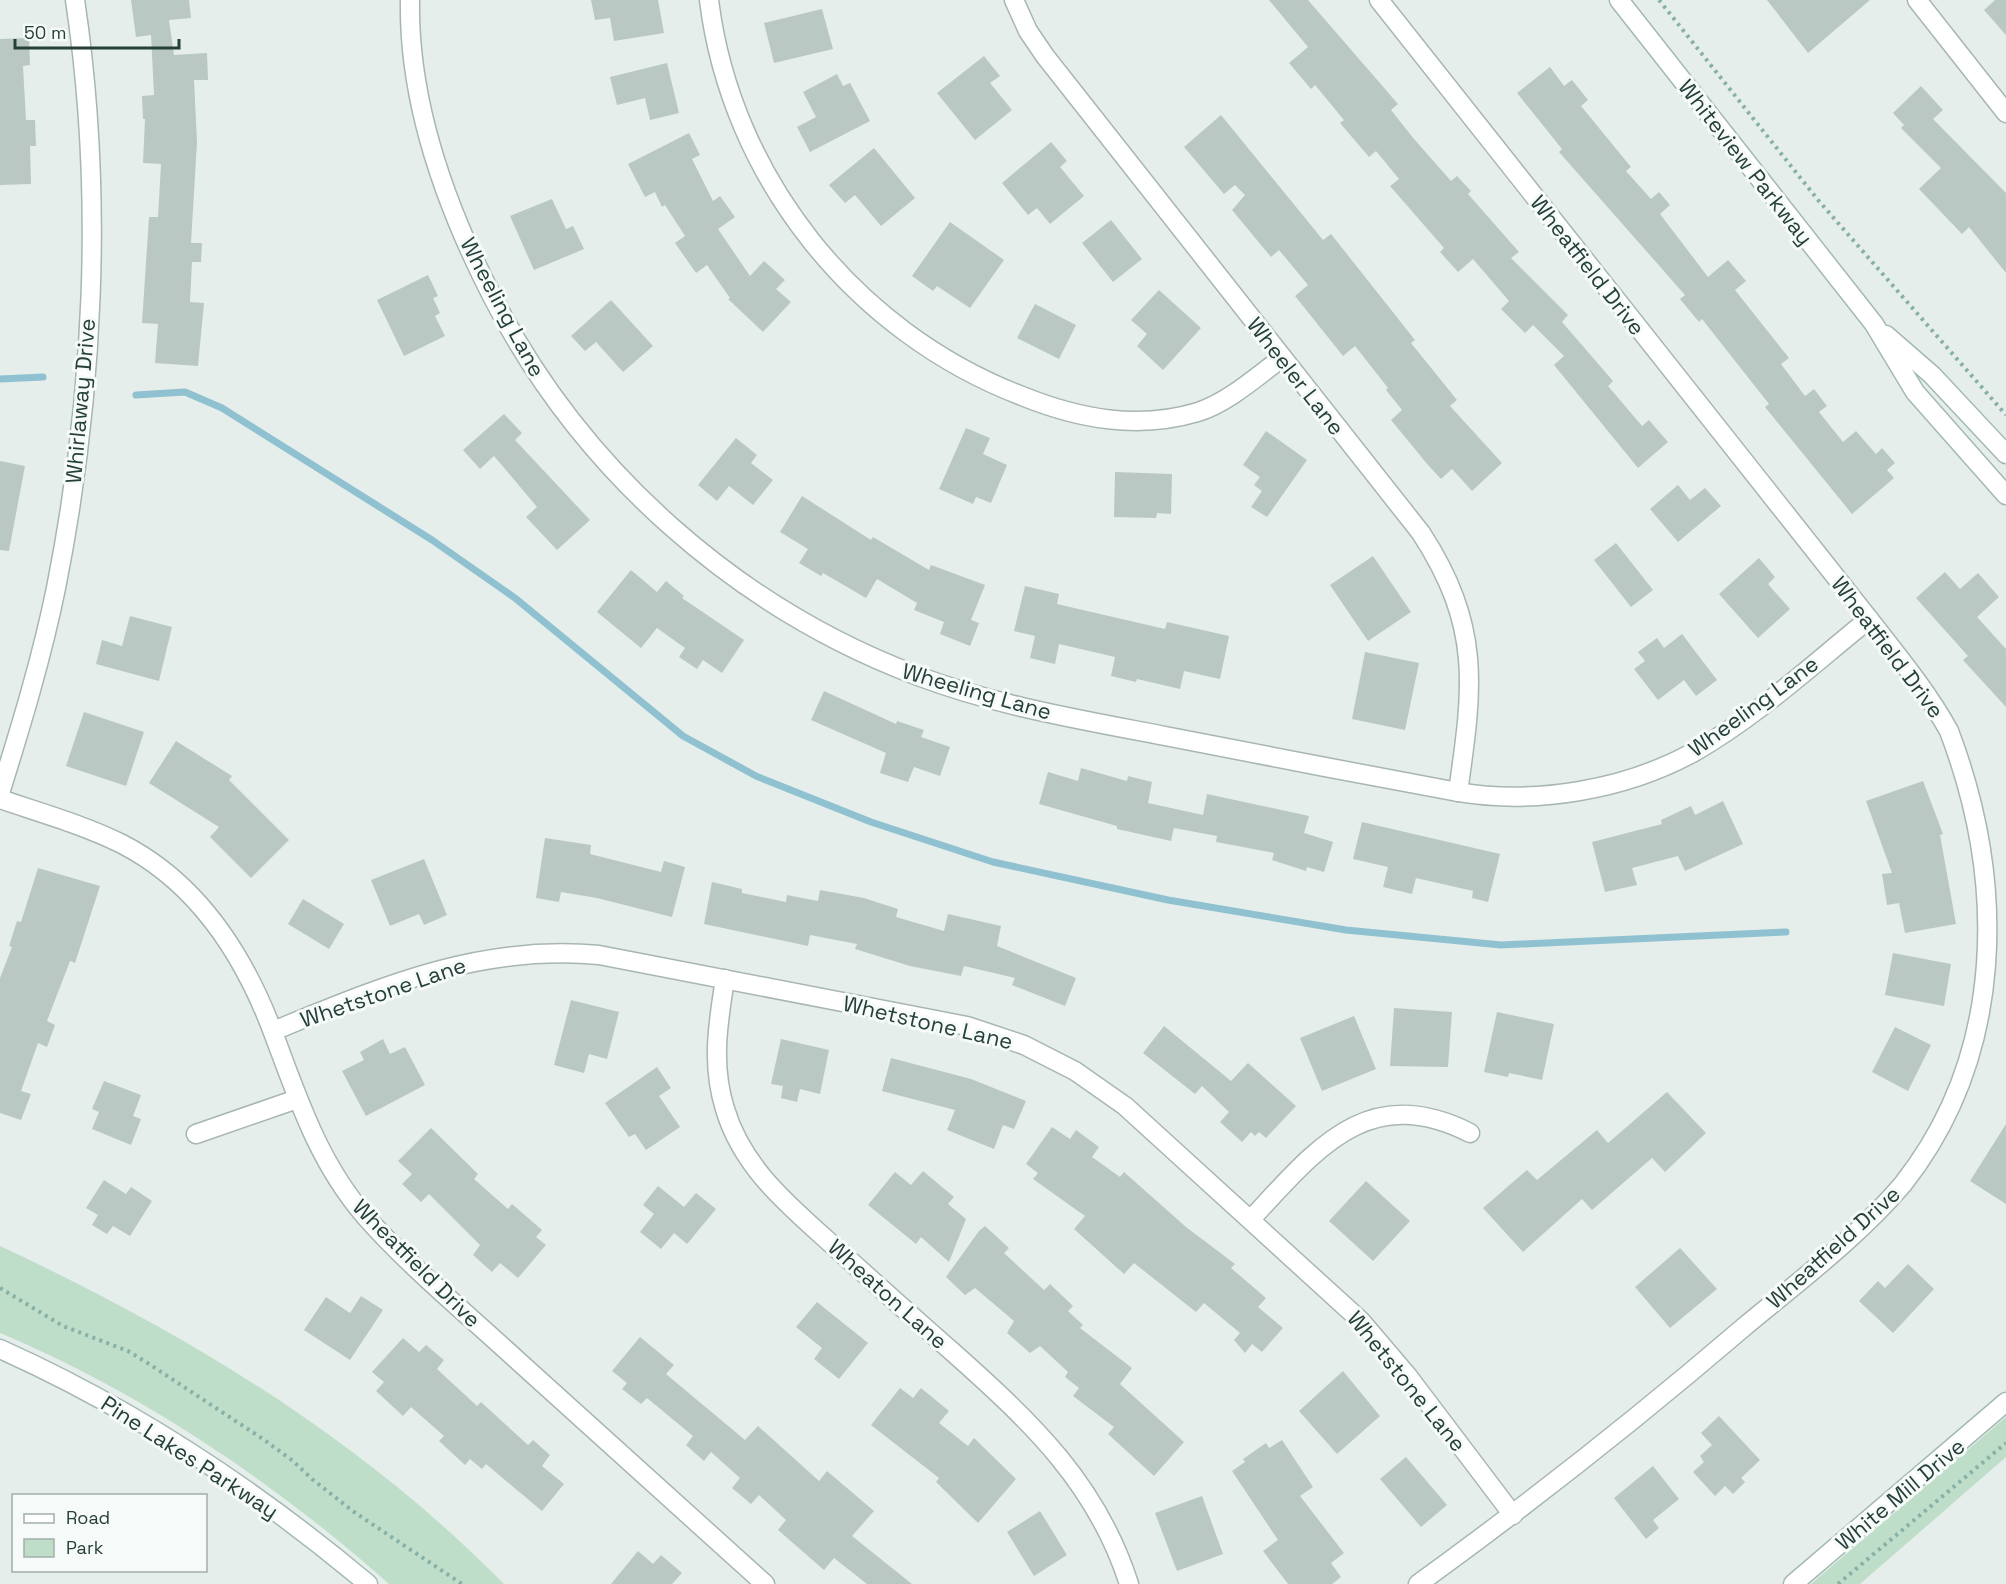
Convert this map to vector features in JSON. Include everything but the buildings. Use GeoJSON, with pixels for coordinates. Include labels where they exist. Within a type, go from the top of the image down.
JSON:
{"type":"FeatureCollection","features":[{"type":"Feature","properties":{"kind":"street","name":"Whirlaway Drive"},"geometry":{"type":"LineString","coordinates":[[0,793],[22,723],[56,590],[83,400],[89,280],[89,172],[75,0]]}},
{"type":"Feature","properties":{"kind":"street","name":"Wheeling Lane"},"geometry":{"type":"LineString","coordinates":[[410,0],[414,64],[429,140],[450,202],[498,308],[558,404],[609,465],[644,502],[709,558],[780,608],[829,637],[919,677],[969,693],[1091,722],[1458,792],[1499,797],[1543,796],[1606,784],[1671,763],[1715,739],[1751,714],[1869,619]]}},
{"type":"Feature","properties":{"kind":"street"},"geometry":{"type":"LineString","coordinates":[[709,0],[716,49],[735,108],[764,170],[781,199],[817,249],[863,299],[940,357],[999,388],[1030,400],[1090,418],[1118,422],[1166,419],[1201,411],[1221,401],[1282,358]]}},
{"type":"Feature","properties":{"kind":"street","name":"Wheeler Lane"},"geometry":{"type":"LineString","coordinates":[[1014,0],[1028,32],[1045,56],[1421,533],[1453,592],[1467,644],[1470,680],[1468,719],[1458,792]]}},
{"type":"Feature","properties":{"kind":"street","name":"Wheatfield Drive"},"geometry":{"type":"LineString","coordinates":[[1379,0],[1869,619],[1936,708],[1963,758],[1982,805],[1994,851],[2004,939],[1991,1011],[1970,1077],[1936,1138],[1905,1182],[1877,1212],[1753,1320],[1513,1515],[1418,1584]]}},
{"type":"Feature","properties":{"kind":"street","name":"Whiteview Parkway"},"geometry":{"type":"LineString","coordinates":[[1619,0],[1874,324],[1915,392],[2006,495]]}},
{"type":"Feature","properties":{"kind":"street"},"geometry":{"type":"LineString","coordinates":[[1917,0],[2006,113]]}},
{"type":"Feature","properties":{"kind":"street","name":"Whiteview Parkway"},"geometry":{"type":"LineString","coordinates":[[1874,324],[1932,375],[2006,454]]}},
{"type":"Feature","properties":{"kind":"street","name":"Wheatfield Drive"},"geometry":{"type":"LineString","coordinates":[[0,799],[123,845],[186,891],[226,938],[242,963],[273,1031],[313,1137],[335,1176],[382,1235],[424,1276],[765,1584]]}},
{"type":"Feature","properties":{"kind":"street","name":"Whetstone Lane"},"geometry":{"type":"LineString","coordinates":[[273,1031],[449,966],[510,954],[567,952],[599,955],[950,1022],[1007,1038],[1042,1052],[1092,1081],[1125,1106],[1339,1299],[1376,1337],[1513,1515]]}},
{"type":"Feature","properties":{"kind":"street","name":"Wheaton Lane"},"geometry":{"type":"LineString","coordinates":[[725,979],[716,1033],[719,1084],[725,1110],[744,1153],[776,1193],[1000,1395],[1050,1444],[1095,1507],[1112,1539],[1129,1584]]}},
{"type":"Feature","properties":{"kind":"street"},"geometry":{"type":"LineString","coordinates":[[196,1134],[297,1099]]}},
{"type":"Feature","properties":{"kind":"street"},"geometry":{"type":"LineString","coordinates":[[1251,1219],[1322,1146],[1366,1122],[1386,1115],[1409,1114],[1443,1121],[1470,1133]]}},
{"type":"Feature","properties":{"kind":"street","name":"Pine Lakes Parkway"},"geometry":{"type":"LineString","coordinates":[[0,1349],[95,1396],[175,1442],[283,1515],[368,1584]]}},
{"type":"Feature","properties":{"kind":"street","name":"White Mill Drive"},"geometry":{"type":"LineString","coordinates":[[1793,1584],[2006,1402]]}},
{"type":"Feature","properties":{"kind":"path"},"geometry":{"type":"LineString","coordinates":[[1659,0],[1818,200],[2006,415]]}},
{"type":"Feature","properties":{"kind":"path"},"geometry":{"type":"LineString","coordinates":[[0,1288],[63,1326],[128,1351],[146,1362],[263,1439],[354,1512],[462,1584]]}},
{"type":"Feature","properties":{"kind":"path"},"geometry":{"type":"LineString","coordinates":[[1838,1584],[2006,1443]]}},
{"type":"Feature","properties":{"kind":"green space"},"geometry":{"type":"Polygon","coordinates":[[[0,1246],[137,1315],[203,1352],[267,1392],[330,1435],[390,1481],[504,1584],[389,1584],[301,1511],[205,1443],[104,1383],[52,1356],[0,1333],[0,1246]]]}},
{"type":"Feature","properties":{"kind":"green space"},"geometry":{"type":"Polygon","coordinates":[[[2006,1417],[2006,1457],[1860,1584],[1811,1584],[2006,1417]]]}},
{"type":"Feature","properties":{"kind":"waterway"},"geometry":{"type":"LineString","coordinates":[[0,379],[43,377]]}},
{"type":"Feature","properties":{"kind":"waterway"},"geometry":{"type":"LineString","coordinates":[[136,395],[185,392],[222,408],[432,540],[515,598],[683,736],[756,776],[871,822],[993,862],[1168,900],[1346,930],[1501,945],[1786,932]]}}]}
